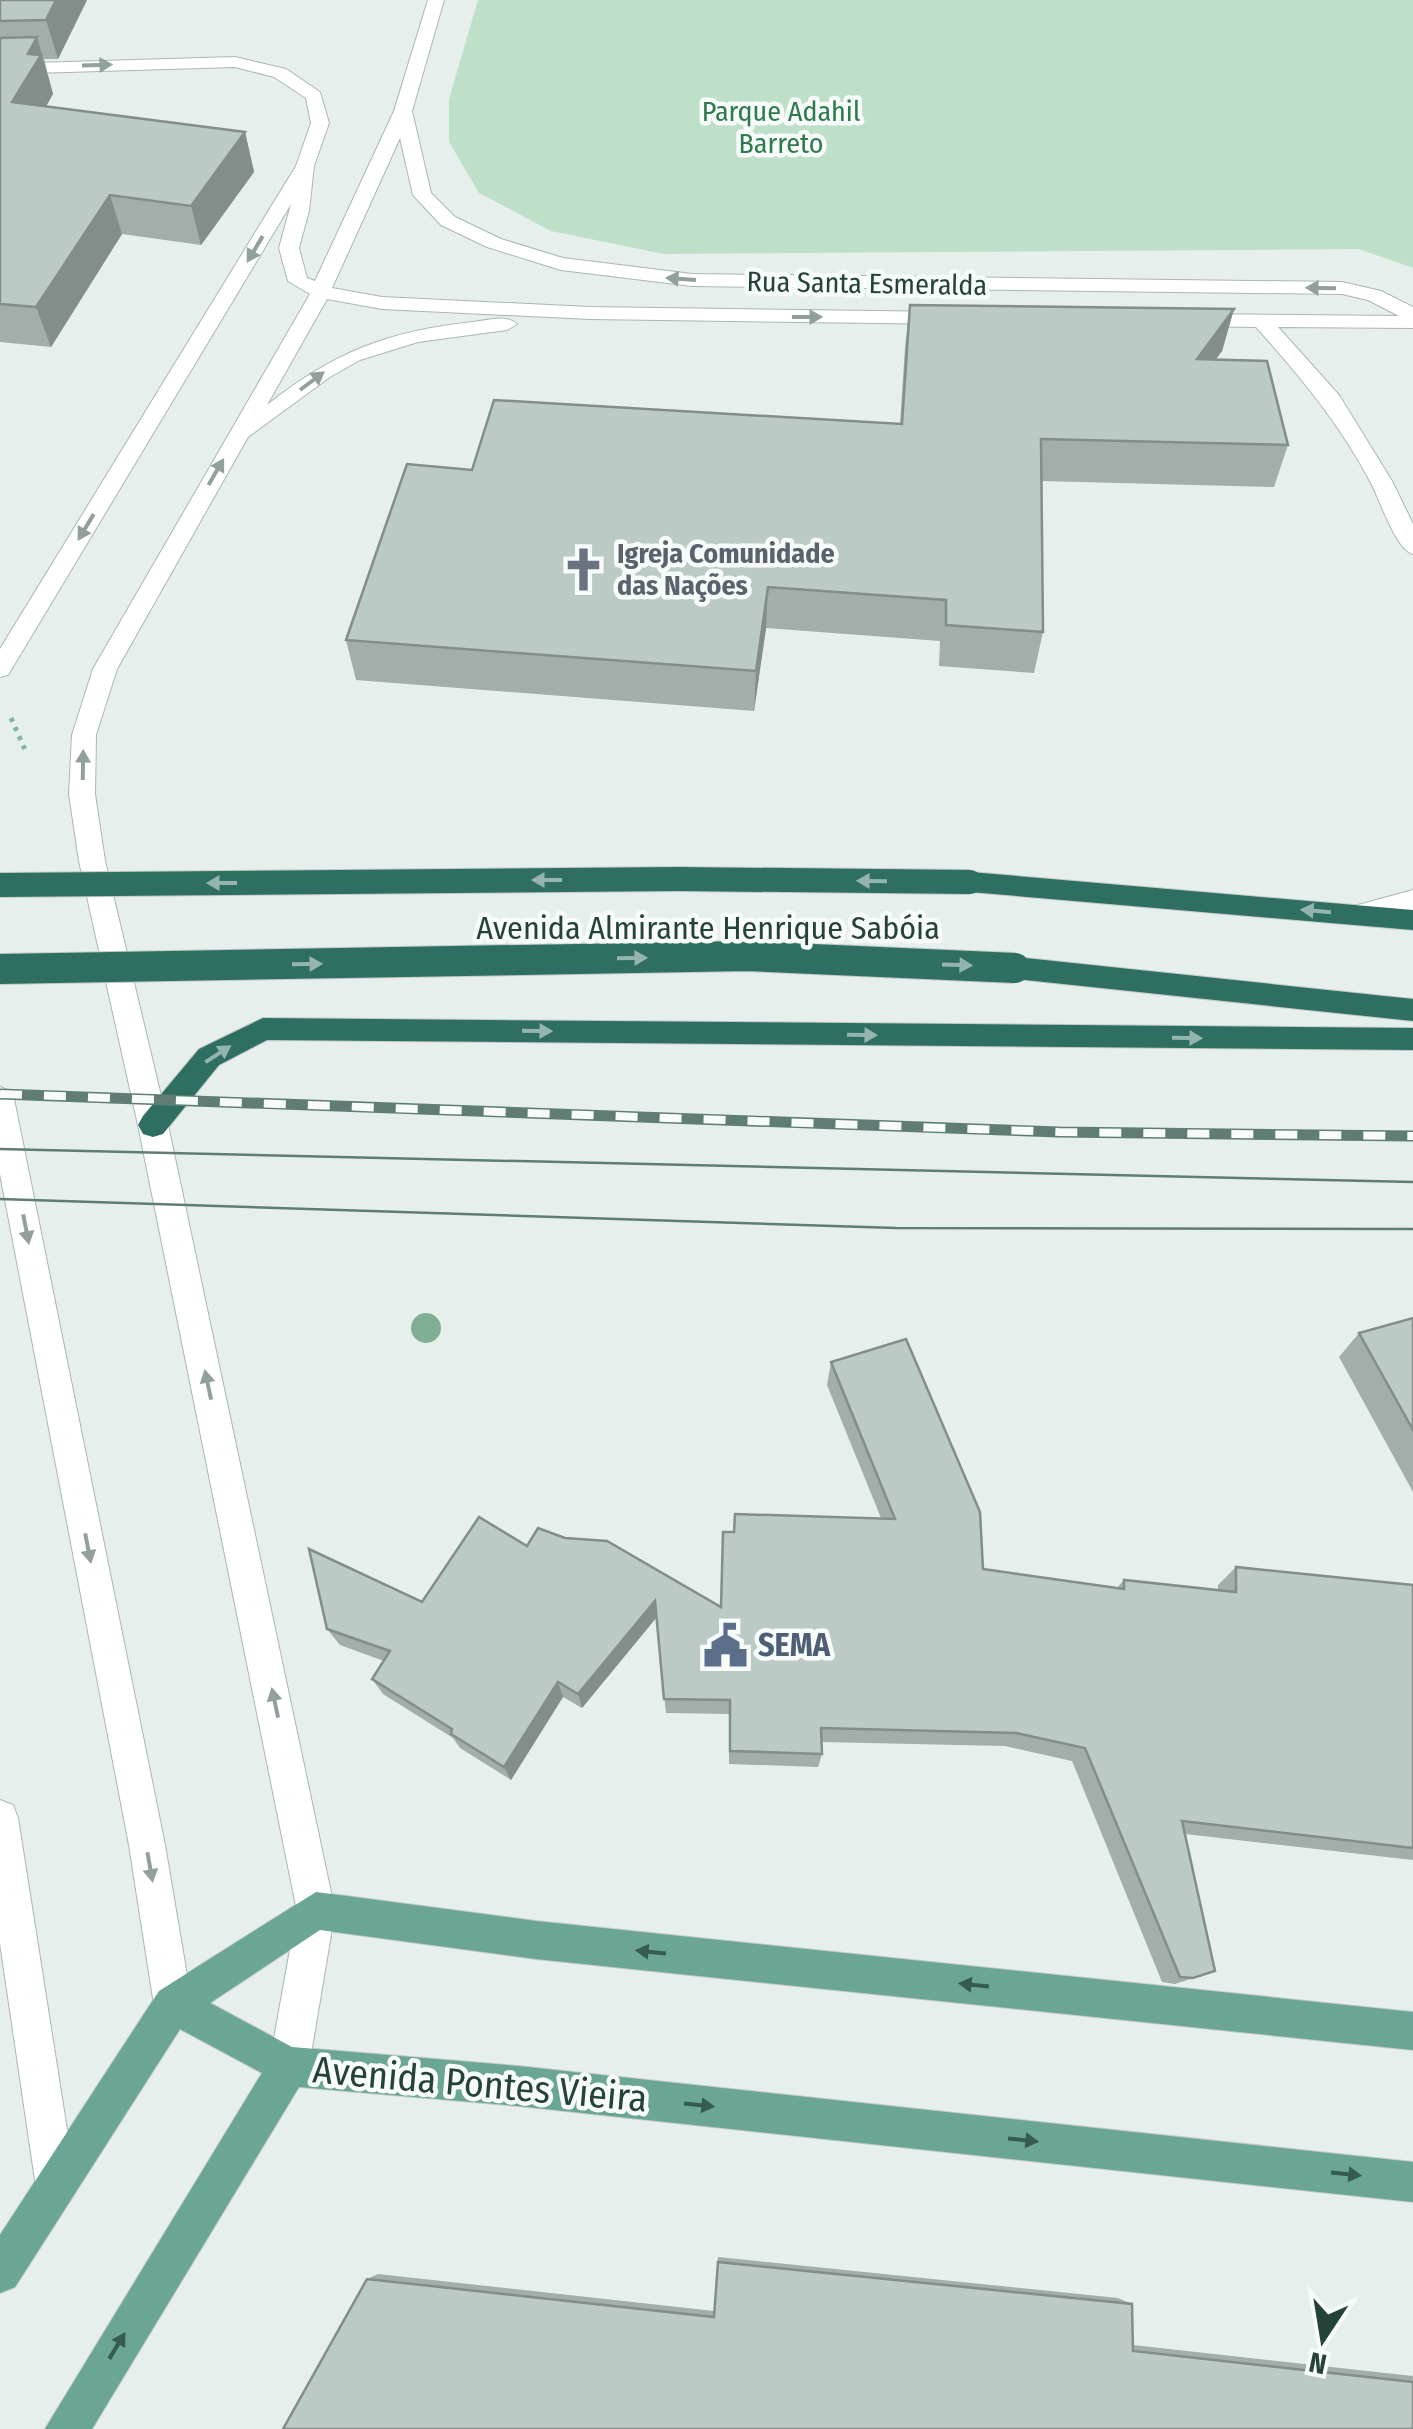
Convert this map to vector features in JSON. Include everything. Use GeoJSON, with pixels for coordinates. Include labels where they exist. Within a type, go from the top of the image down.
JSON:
{"type":"FeatureCollection","features":[{"type":"Feature","properties":{"kind":"highway","name":"Avenida Almirante Henrique Sabóia"},"geometry":{"type":"LineString","coordinates":[[0,884],[658,879],[970,882],[1413,920]]}},
{"type":"Feature","properties":{"kind":"highway","name":"Avenida Almirante Henrique Sabóia"},"geometry":{"type":"LineString","coordinates":[[0,969],[747,956],[1015,968],[1413,1010]]}},
{"type":"Feature","properties":{"kind":"highway"},"geometry":{"type":"LineString","coordinates":[[153,1125],[209,1057],[263,1029],[1413,1039]]}},
{"type":"Feature","properties":{"kind":"main road"},"geometry":{"type":"LineString","coordinates":[[0,2272],[173,2005],[316,1911],[536,1940],[1413,2031]]}},
{"type":"Feature","properties":{"kind":"main road","name":"Avenida Pontes Vieira"},"geometry":{"type":"LineString","coordinates":[[173,2005],[289,2066],[518,2086],[1413,2182]]}},
{"type":"Feature","properties":{"kind":"main road"},"geometry":{"type":"LineString","coordinates":[[66,2429],[289,2066]]}},
{"type":"Feature","properties":{"kind":"street"},"geometry":{"type":"LineString","coordinates":[[289,2066],[316,1911],[153,1125],[92,861],[82,794],[84,736],[104,669],[320,293],[403,111],[436,0]]}},
{"type":"Feature","properties":{"kind":"street"},"geometry":{"type":"LineString","coordinates":[[0,68],[235,62],[280,73],[314,96],[320,123],[305,166],[0,668]]}},
{"type":"Feature","properties":{"kind":"street","name":"Rua Santa Esmeralda"},"geometry":{"type":"LineString","coordinates":[[403,111],[422,195],[448,221],[494,243],[562,264],[627,275],[732,281],[1342,288],[1374,295],[1413,319]]}},
{"type":"Feature","properties":{"kind":"street"},"geometry":{"type":"LineString","coordinates":[[305,166],[300,210],[289,248],[298,281],[320,293]]}},
{"type":"Feature","properties":{"kind":"street","name":"Rua Santa Esmeralda"},"geometry":{"type":"LineString","coordinates":[[320,293],[389,302],[605,315],[966,318]]}},
{"type":"Feature","properties":{"kind":"street"},"geometry":{"type":"LineString","coordinates":[[234,440],[334,365],[368,350],[452,330],[605,315]]}},
{"type":"Feature","properties":{"kind":"street","name":"Rua Santa Esmeralda"},"geometry":{"type":"LineString","coordinates":[[1163,320],[1413,319]]}},
{"type":"Feature","properties":{"kind":"street"},"geometry":{"type":"LineString","coordinates":[[1262,320],[1332,400],[1381,481],[1413,547]]}},
{"type":"Feature","properties":{"kind":"street"},"geometry":{"type":"LineString","coordinates":[[1356,914],[1413,900]]}},
{"type":"Feature","properties":{"kind":"street"},"geometry":{"type":"LineString","coordinates":[[0,1099],[147,1845],[173,2005]]}},
{"type":"Feature","properties":{"kind":"street"},"geometry":{"type":"LineString","coordinates":[[0,1818],[56,2187]]}},
{"type":"Feature","properties":{"kind":"green space","name":"Parque Adahil Barreto"},"geometry":{"type":"Polygon","coordinates":[[[478,0],[1413,0],[1413,268],[1359,249],[664,254],[551,231],[479,193],[449,142],[449,99],[478,0]]]}},
{"type":"Feature","properties":{"kind":"building"},"geometry":{"type":"Polygon","coordinates":[[[0,0],[56,0],[46,20],[0,21],[0,0]]]}},
{"type":"Feature","properties":{"kind":"building"},"geometry":{"type":"Polygon","coordinates":[[[37,37],[28,54],[41,55],[12,102],[245,132],[191,206],[110,195],[36,307],[0,304],[0,38],[37,37]]]}},
{"type":"Feature","properties":{"kind":"building"},"geometry":{"type":"Polygon","coordinates":[[[910,305],[1234,309],[1197,359],[1267,361],[1288,445],[1041,439],[1043,632],[946,625],[946,600],[768,587],[756,671],[346,640],[407,464],[472,470],[494,400],[902,424],[910,305]]]}},
{"type":"Feature","properties":{"kind":"building"},"geometry":{"type":"Polygon","coordinates":[[[1413,1318],[1413,1430],[1359,1333],[1413,1318]]]}},
{"type":"Feature","properties":{"kind":"building"},"geometry":{"type":"Polygon","coordinates":[[[906,1339],[980,1512],[983,1569],[1124,1589],[1124,1580],[1236,1592],[1236,1567],[1413,1585],[1413,1848],[1182,1821],[1215,1971],[1193,1978],[1180,1977],[1085,1748],[1016,1733],[821,1728],[822,1754],[730,1751],[730,1700],[664,1699],[655,1601],[578,1694],[558,1682],[504,1767],[372,1679],[390,1651],[327,1629],[309,1549],[422,1602],[479,1517],[527,1546],[538,1528],[565,1538],[607,1541],[721,1607],[723,1532],[734,1532],[735,1514],[895,1519],[831,1362],[906,1339]]]}},
{"type":"Feature","properties":{"kind":"building"},"geometry":{"type":"Polygon","coordinates":[[[718,2262],[1132,2304],[1133,2351],[1413,2382],[1413,2429],[283,2429],[367,2279],[714,2317],[718,2262]]]}},
{"type":"Feature","properties":{"kind":"tram line"},"geometry":{"type":"LineString","coordinates":[[0,1149],[1413,1182]]}},
{"type":"Feature","properties":{"kind":"tram line"},"geometry":{"type":"LineString","coordinates":[[0,1199],[896,1228],[1413,1229]]}},
{"type":"Feature","properties":{"kind":"railway"},"geometry":{"type":"LineString","coordinates":[[0,1094],[1059,1132],[1413,1136]]}},
{"type":"Feature","properties":{"kind":"place","name":"Igreja Comunidade das Nações"},"geometry":{"type":"Point","coordinates":[584,569]}},
{"type":"Feature","properties":{"kind":"place","name":"SEMA"},"geometry":{"type":"Point","coordinates":[725,1645]}}]}
